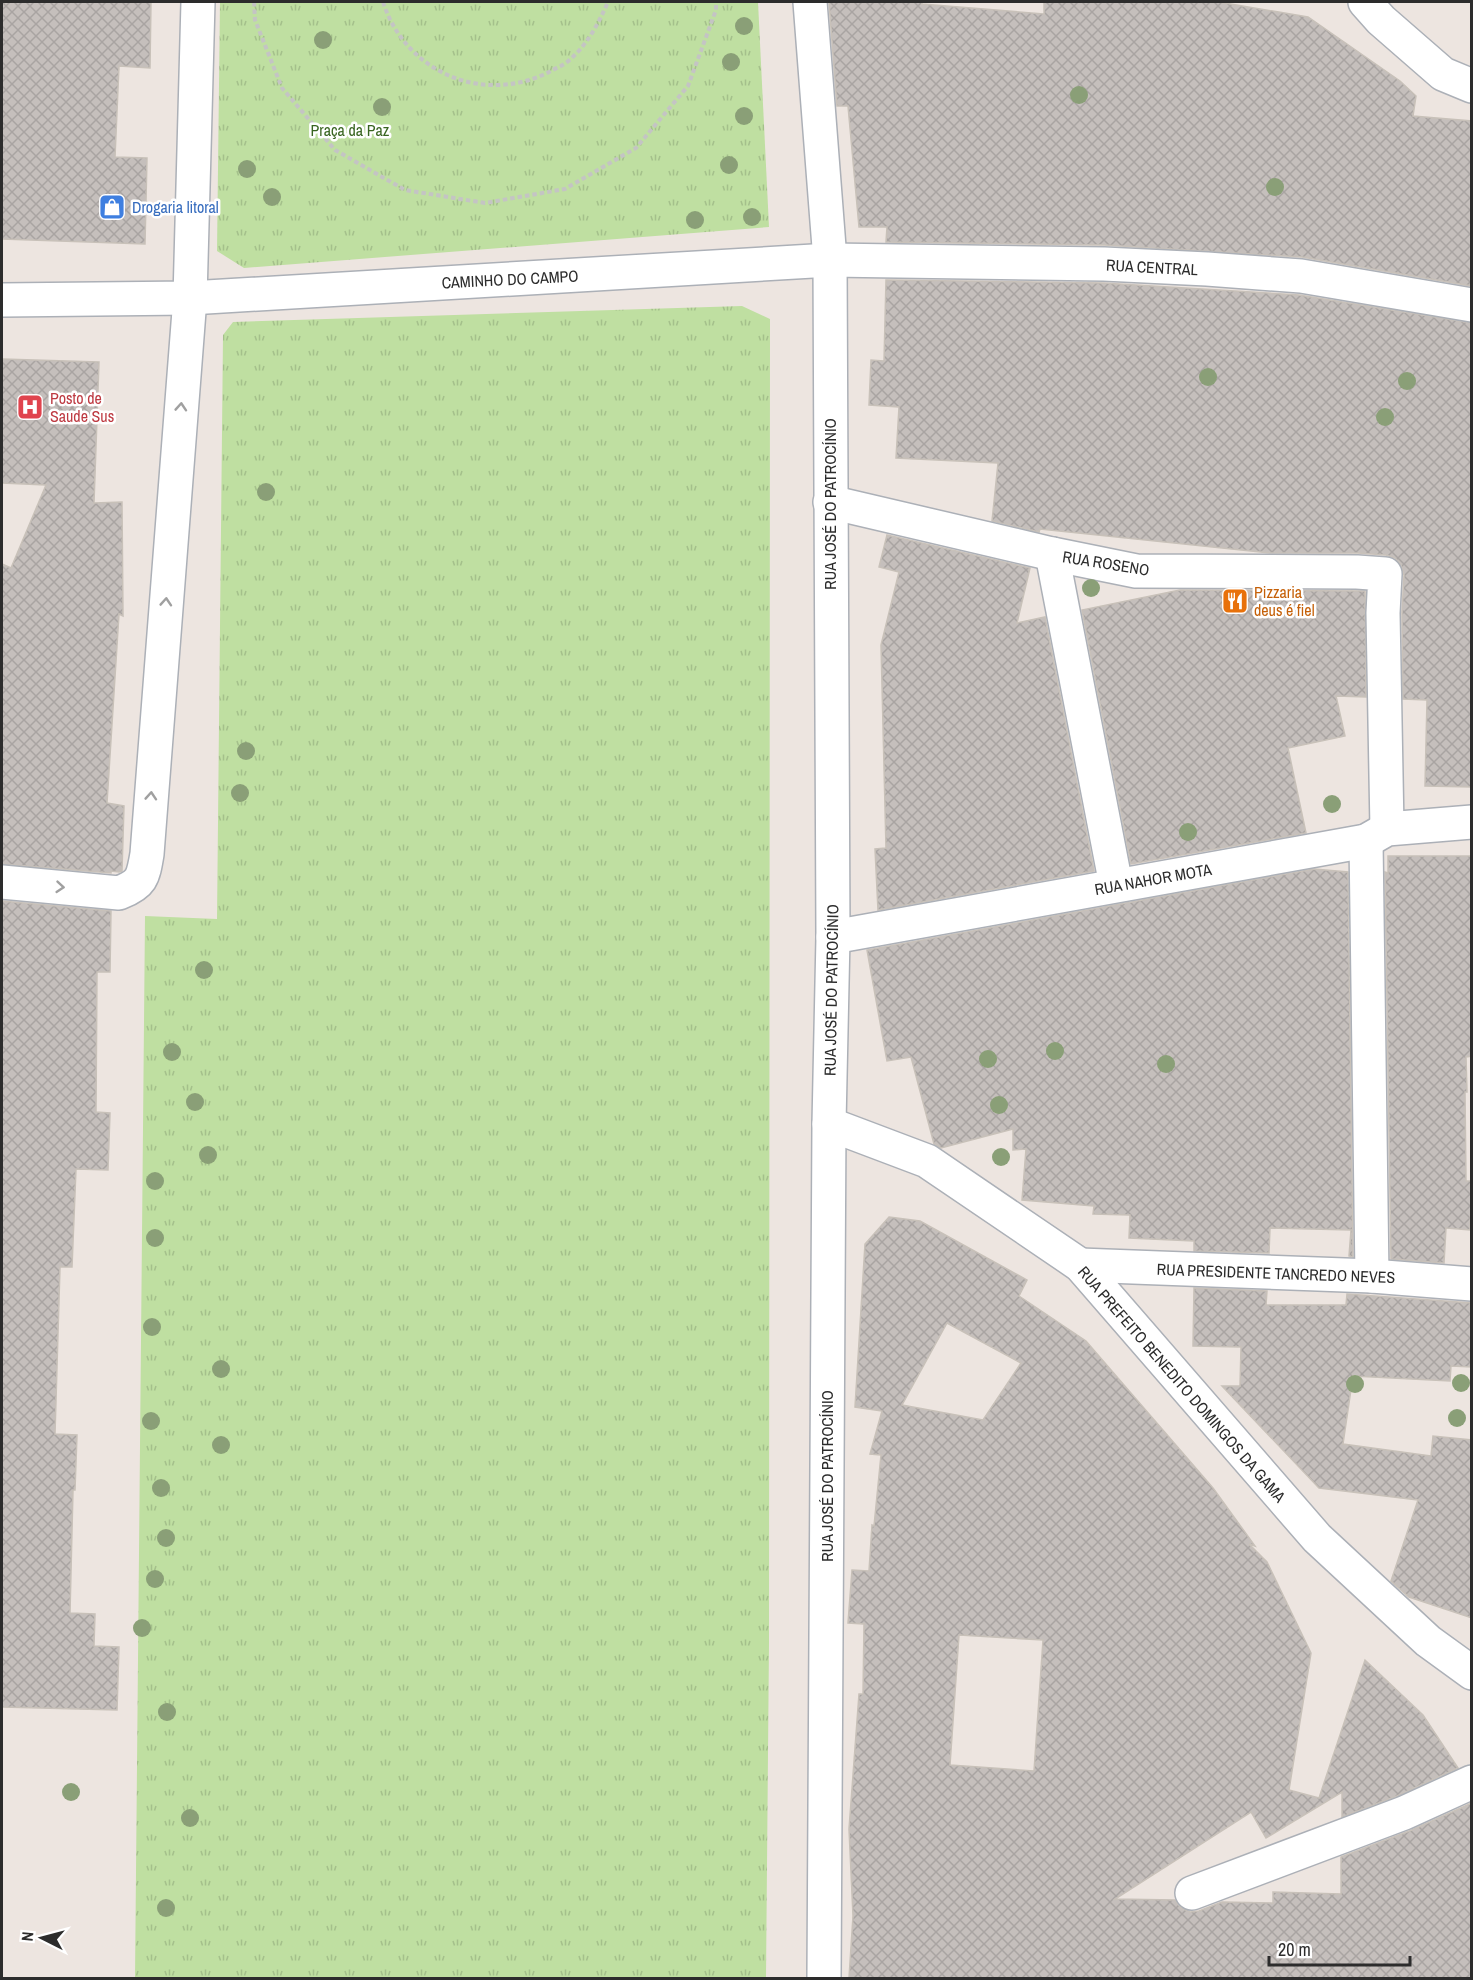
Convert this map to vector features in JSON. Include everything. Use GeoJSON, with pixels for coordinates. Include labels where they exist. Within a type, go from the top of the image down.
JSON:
{"type":"FeatureCollection","features":[{"type":"Feature","properties":{"kind":"street"},"geometry":{"type":"LineString","coordinates":[[2,882],[119,893],[135,886],[143,873],[147,854],[190,297],[198,2]]}},
{"type":"Feature","properties":{"kind":"street","name":"RUA JOSÉ DO PATROCÍNIO"},"geometry":{"type":"LineString","coordinates":[[810,2],[830,260],[833,937],[829,1124],[824,1978]]}},
{"type":"Feature","properties":{"kind":"street"},"geometry":{"type":"LineString","coordinates":[[1377,8],[1443,74],[1472,86]]}},
{"type":"Feature","properties":{"kind":"street","name":"CAMINHO DO CAMPO"},"geometry":{"type":"LineString","coordinates":[[2,300],[190,297],[830,260]]}},
{"type":"Feature","properties":{"kind":"street","name":"RUA CENTRAL"},"geometry":{"type":"LineString","coordinates":[[830,260],[1104,264],[1207,269],[1301,276],[1472,305]]}},
{"type":"Feature","properties":{"kind":"street","name":"RUA ROSENO"},"geometry":{"type":"LineString","coordinates":[[830,501],[1052,554],[1137,571],[1385,574],[1377,835]]}},
{"type":"Feature","properties":{"kind":"street"},"geometry":{"type":"LineString","coordinates":[[1052,554],[1116,885]]}},
{"type":"Feature","properties":{"kind":"street","name":"RUA NAHOR MOTA"},"geometry":{"type":"LineString","coordinates":[[833,937],[1377,835],[1472,822]]}},
{"type":"Feature","properties":{"kind":"street"},"geometry":{"type":"LineString","coordinates":[[1372,1276],[1377,835]]}},
{"type":"Feature","properties":{"kind":"street","name":"RUA PREFEITO BENEDITO DOMINGOS DA GAMA"},"geometry":{"type":"LineString","coordinates":[[829,1124],[927,1161],[1080,1265],[1317,1538],[1428,1641],[1472,1673]]}},
{"type":"Feature","properties":{"kind":"street","name":"RUA PRESIDENTE TANCREDO NEVES"},"geometry":{"type":"LineString","coordinates":[[1080,1265],[1372,1276],[1472,1284]]}},
{"type":"Feature","properties":{"kind":"street"},"geometry":{"type":"LineString","coordinates":[[1192,1893],[1404,1813],[1472,1782]]}},
{"type":"Feature","properties":{"kind":"path"},"geometry":{"type":"LineString","coordinates":[[254,2],[255,20],[282,88],[334,150],[405,190],[485,203],[565,189],[636,148],[688,86],[717,2]]}},
{"type":"Feature","properties":{"kind":"path"},"geometry":{"type":"LineString","coordinates":[[383,2],[400,38],[426,64],[460,81],[497,86],[534,80],[567,62],[592,34],[608,2]]}},
{"type":"Feature","properties":{"kind":"green space","name":"Praça da Paz"},"geometry":{"type":"Polygon","coordinates":[[[220,2],[758,2],[769,227],[244,268],[217,251],[220,2]]]}},
{"type":"Feature","properties":{"kind":"green space"},"geometry":{"type":"Polygon","coordinates":[[[742,306],[770,319],[769,1643],[766,1978],[135,1978],[145,916],[217,919],[223,335],[233,322],[742,306]]]}},
{"type":"Feature","properties":{"kind":"building"},"geometry":{"type":"Polygon","coordinates":[[[2,2],[151,2],[150,68],[119,66],[115,157],[147,158],[145,244],[2,239],[2,2]]]}},
{"type":"Feature","properties":{"kind":"building"},"geometry":{"type":"Polygon","coordinates":[[[829,2],[922,2],[922,4],[1044,14],[1044,2],[1219,2],[1308,17],[1400,81],[1416,96],[1413,116],[1472,121],[1472,286],[1302,257],[1105,245],[886,242],[887,227],[859,227],[848,106],[837,106],[829,2]]]}},
{"type":"Feature","properties":{"kind":"building"},"geometry":{"type":"Polygon","coordinates":[[[886,280],[1103,283],[1299,295],[1472,323],[1472,787],[1425,786],[1427,700],[1403,699],[1404,575],[1401,565],[1395,558],[1358,553],[1270,553],[1040,529],[1039,532],[992,521],[998,463],[896,458],[899,407],[869,405],[871,360],[884,361],[886,280]]]}},
{"type":"Feature","properties":{"kind":"building"},"geometry":{"type":"Polygon","coordinates":[[[2,359],[99,362],[94,503],[122,502],[123,616],[119,614],[107,803],[124,806],[122,871],[119,872],[2,864],[2,564],[11,568],[46,485],[2,483],[2,359]]]}},
{"type":"Feature","properties":{"kind":"building"},"geometry":{"type":"Polygon","coordinates":[[[887,535],[1030,568],[1017,623],[1045,617],[1094,871],[878,910],[875,849],[886,848],[881,645],[899,572],[879,567],[887,535]]]}},
{"type":"Feature","properties":{"kind":"building"},"geometry":{"type":"Polygon","coordinates":[[[1180,590],[1365,591],[1366,697],[1336,696],[1345,736],[1288,748],[1306,833],[1131,864],[1082,610],[1180,590]]]}},
{"type":"Feature","properties":{"kind":"building"},"geometry":{"type":"Polygon","coordinates":[[[1388,856],[1472,856],[1472,1056],[1466,1057],[1467,1092],[1465,1092],[1466,1181],[1472,1181],[1470,1230],[1446,1228],[1444,1263],[1391,1259],[1385,872],[1388,873],[1388,856]]]}},
{"type":"Feature","properties":{"kind":"building"},"geometry":{"type":"Polygon","coordinates":[[[1314,869],[1348,872],[1353,1257],[1349,1256],[1351,1230],[1270,1228],[1269,1253],[1194,1251],[1194,1241],[1129,1238],[1130,1215],[1093,1214],[1094,1206],[1022,1200],[1026,1149],[1013,1150],[1013,1129],[941,1148],[934,1144],[911,1057],[887,1061],[867,950],[1314,869]]]}},
{"type":"Feature","properties":{"kind":"building"},"geometry":{"type":"Polygon","coordinates":[[[2,901],[111,911],[110,972],[97,972],[96,1112],[110,1113],[108,1170],[76,1169],[72,1267],[60,1267],[55,1434],[77,1435],[75,1490],[73,1490],[70,1613],[95,1614],[94,1646],[119,1647],[117,1710],[2,1707],[2,901]]]}},
{"type":"Feature","properties":{"kind":"building"},"geometry":{"type":"Polygon","coordinates":[[[889,1217],[920,1221],[1027,1280],[1019,1296],[1086,1341],[1213,1488],[1255,1546],[1249,1544],[1267,1562],[1311,1653],[1289,1790],[1319,1798],[1365,1660],[1423,1715],[1458,1768],[1397,1796],[1342,1817],[1342,1792],[1266,1838],[1251,1812],[1115,1899],[1175,1900],[1181,1908],[1190,1912],[1222,1902],[1273,1903],[1273,1892],[1341,1894],[1341,1857],[1412,1830],[1472,1803],[1472,1978],[849,1978],[853,1916],[849,1829],[859,1694],[863,1694],[864,1624],[848,1623],[852,1570],[869,1571],[881,1455],[870,1454],[882,1411],[855,1407],[865,1244],[889,1217]],[[947,1323],[902,1405],[983,1420],[1021,1363],[947,1323]],[[959,1635],[950,1765],[1034,1771],[1043,1640],[959,1635]]]}},
{"type":"Feature","properties":{"kind":"building"},"geometry":{"type":"Polygon","coordinates":[[[1194,1288],[1267,1291],[1266,1305],[1346,1305],[1347,1294],[1472,1303],[1472,1367],[1451,1366],[1450,1381],[1353,1376],[1343,1444],[1431,1456],[1433,1436],[1472,1440],[1472,1618],[1409,1597],[1391,1581],[1418,1500],[1319,1488],[1222,1386],[1240,1386],[1241,1347],[1193,1346],[1194,1288]]]}},
{"type":"Feature","properties":{"kind":"place","name":"Drogaria litoral"},"geometry":{"type":"Point","coordinates":[112,207]}},
{"type":"Feature","properties":{"kind":"place","name":"Posto de Saude Sus"},"geometry":{"type":"Point","coordinates":[30,407]}},
{"type":"Feature","properties":{"kind":"place","name":"Pizzaria deus é fiel"},"geometry":{"type":"Point","coordinates":[1235,601]}}]}
